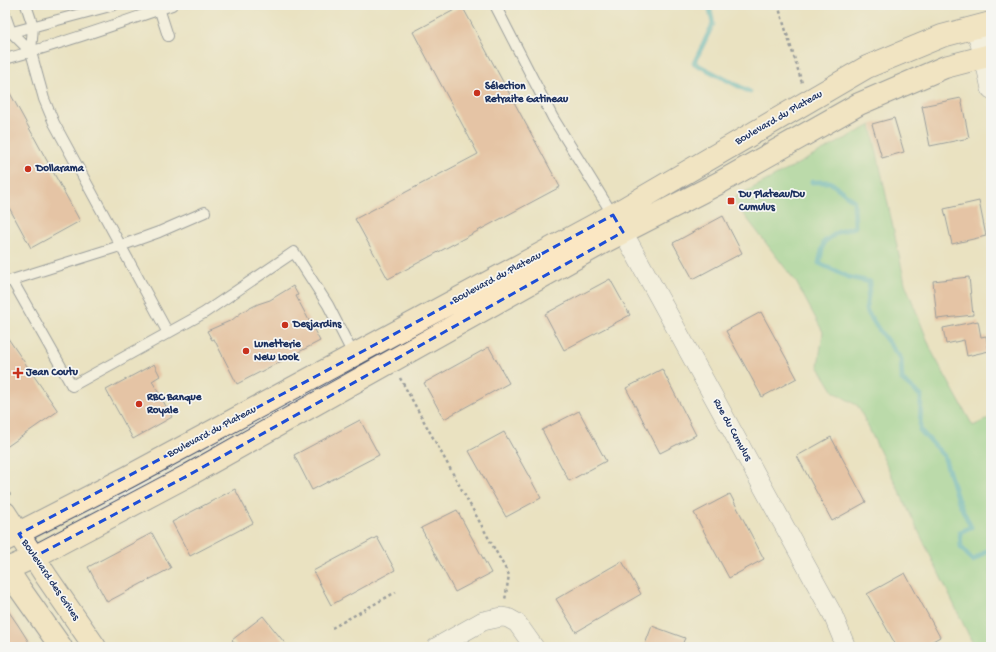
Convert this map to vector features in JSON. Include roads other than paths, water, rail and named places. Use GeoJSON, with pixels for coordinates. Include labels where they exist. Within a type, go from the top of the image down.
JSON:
{"type":"FeatureCollection","features":[{"type":"Feature","properties":{"kind":"main road","name":"Boulevard du Plateau"},"geometry":{"type":"LineString","coordinates":[[6,568],[34,556],[187,476],[386,363],[618,223],[809,100],[867,67],[942,36],[983,25]]}},
{"type":"Feature","properties":{"kind":"main road","name":"Boulevard du Plateau"},"geometry":{"type":"LineString","coordinates":[[12,537],[354,356],[618,223],[719,183],[859,104],[945,67],[988,56]]}},
{"type":"Feature","properties":{"kind":"main road","name":"Boulevard des Grives"},"geometry":{"type":"LineString","coordinates":[[5,513],[12,537],[34,556],[95,647]]}},
{"type":"Feature","properties":{"kind":"main road"},"geometry":{"type":"LineString","coordinates":[[6,568],[61,647]]}},
{"type":"Feature","properties":{"kind":"street"},"geometry":{"type":"LineString","coordinates":[[983,25],[991,89]]}},
{"type":"Feature","properties":{"kind":"street","name":"Rue du Cumulus"},"geometry":{"type":"LineString","coordinates":[[618,223],[832,613],[846,647]]}},
{"type":"Feature","properties":{"kind":"street"},"geometry":{"type":"LineString","coordinates":[[437,647],[483,621],[502,616],[517,623],[534,647]]}},
{"type":"Feature","properties":{"kind":"lane"},"geometry":{"type":"LineString","coordinates":[[26,5],[33,26],[31,52],[44,99],[54,123],[168,333]]}},
{"type":"Feature","properties":{"kind":"lane"},"geometry":{"type":"LineString","coordinates":[[8,33],[114,5]]}},
{"type":"Feature","properties":{"kind":"lane"},"geometry":{"type":"LineString","coordinates":[[5,58],[31,52],[123,23],[159,7],[172,5]]}},
{"type":"Feature","properties":{"kind":"lane"},"geometry":{"type":"LineString","coordinates":[[495,5],[553,118],[618,223]]}},
{"type":"Feature","properties":{"kind":"lane"},"geometry":{"type":"LineString","coordinates":[[159,7],[168,36]]}},
{"type":"Feature","properties":{"kind":"lane"},"geometry":{"type":"LineString","coordinates":[[5,15],[8,33],[31,52]]}},
{"type":"Feature","properties":{"kind":"lane"},"geometry":{"type":"LineString","coordinates":[[205,212],[159,232],[120,246],[8,281],[72,386],[204,313],[294,252],[328,305],[354,356]]}},
{"type":"Feature","properties":{"kind":"waterway"},"geometry":{"type":"LineString","coordinates":[[709,5],[713,24],[694,63],[750,92]]}},
{"type":"Feature","properties":{"kind":"waterway"},"geometry":{"type":"LineString","coordinates":[[812,182],[830,182],[854,201],[855,227],[838,232],[824,242],[819,263],[848,277],[870,282],[866,310],[901,359],[902,380],[921,396],[920,430],[944,456],[957,498],[971,527],[960,532],[961,547],[973,561],[988,550],[991,550]]}},
{"type":"Feature","properties":{"kind":"place","name":"Sélection Retraite Gatineau"},"geometry":{"type":"Point","coordinates":[477,93]}},
{"type":"Feature","properties":{"kind":"place","name":"Dollarama"},"geometry":{"type":"Point","coordinates":[28,169]}},
{"type":"Feature","properties":{"kind":"place","name":"Du Plateau/Du Cumulus"},"geometry":{"type":"Point","coordinates":[731,201]}},
{"type":"Feature","properties":{"kind":"place","name":"Desjardins"},"geometry":{"type":"Point","coordinates":[285,325]}},
{"type":"Feature","properties":{"kind":"place","name":"Lunetterie New Look"},"geometry":{"type":"Point","coordinates":[246,351]}},
{"type":"Feature","properties":{"kind":"place","name":"Jean Coutu"},"geometry":{"type":"Point","coordinates":[18,373]}},
{"type":"Feature","properties":{"kind":"place","name":"RBC Banque Royale"},"geometry":{"type":"Point","coordinates":[139,404]}}]}
